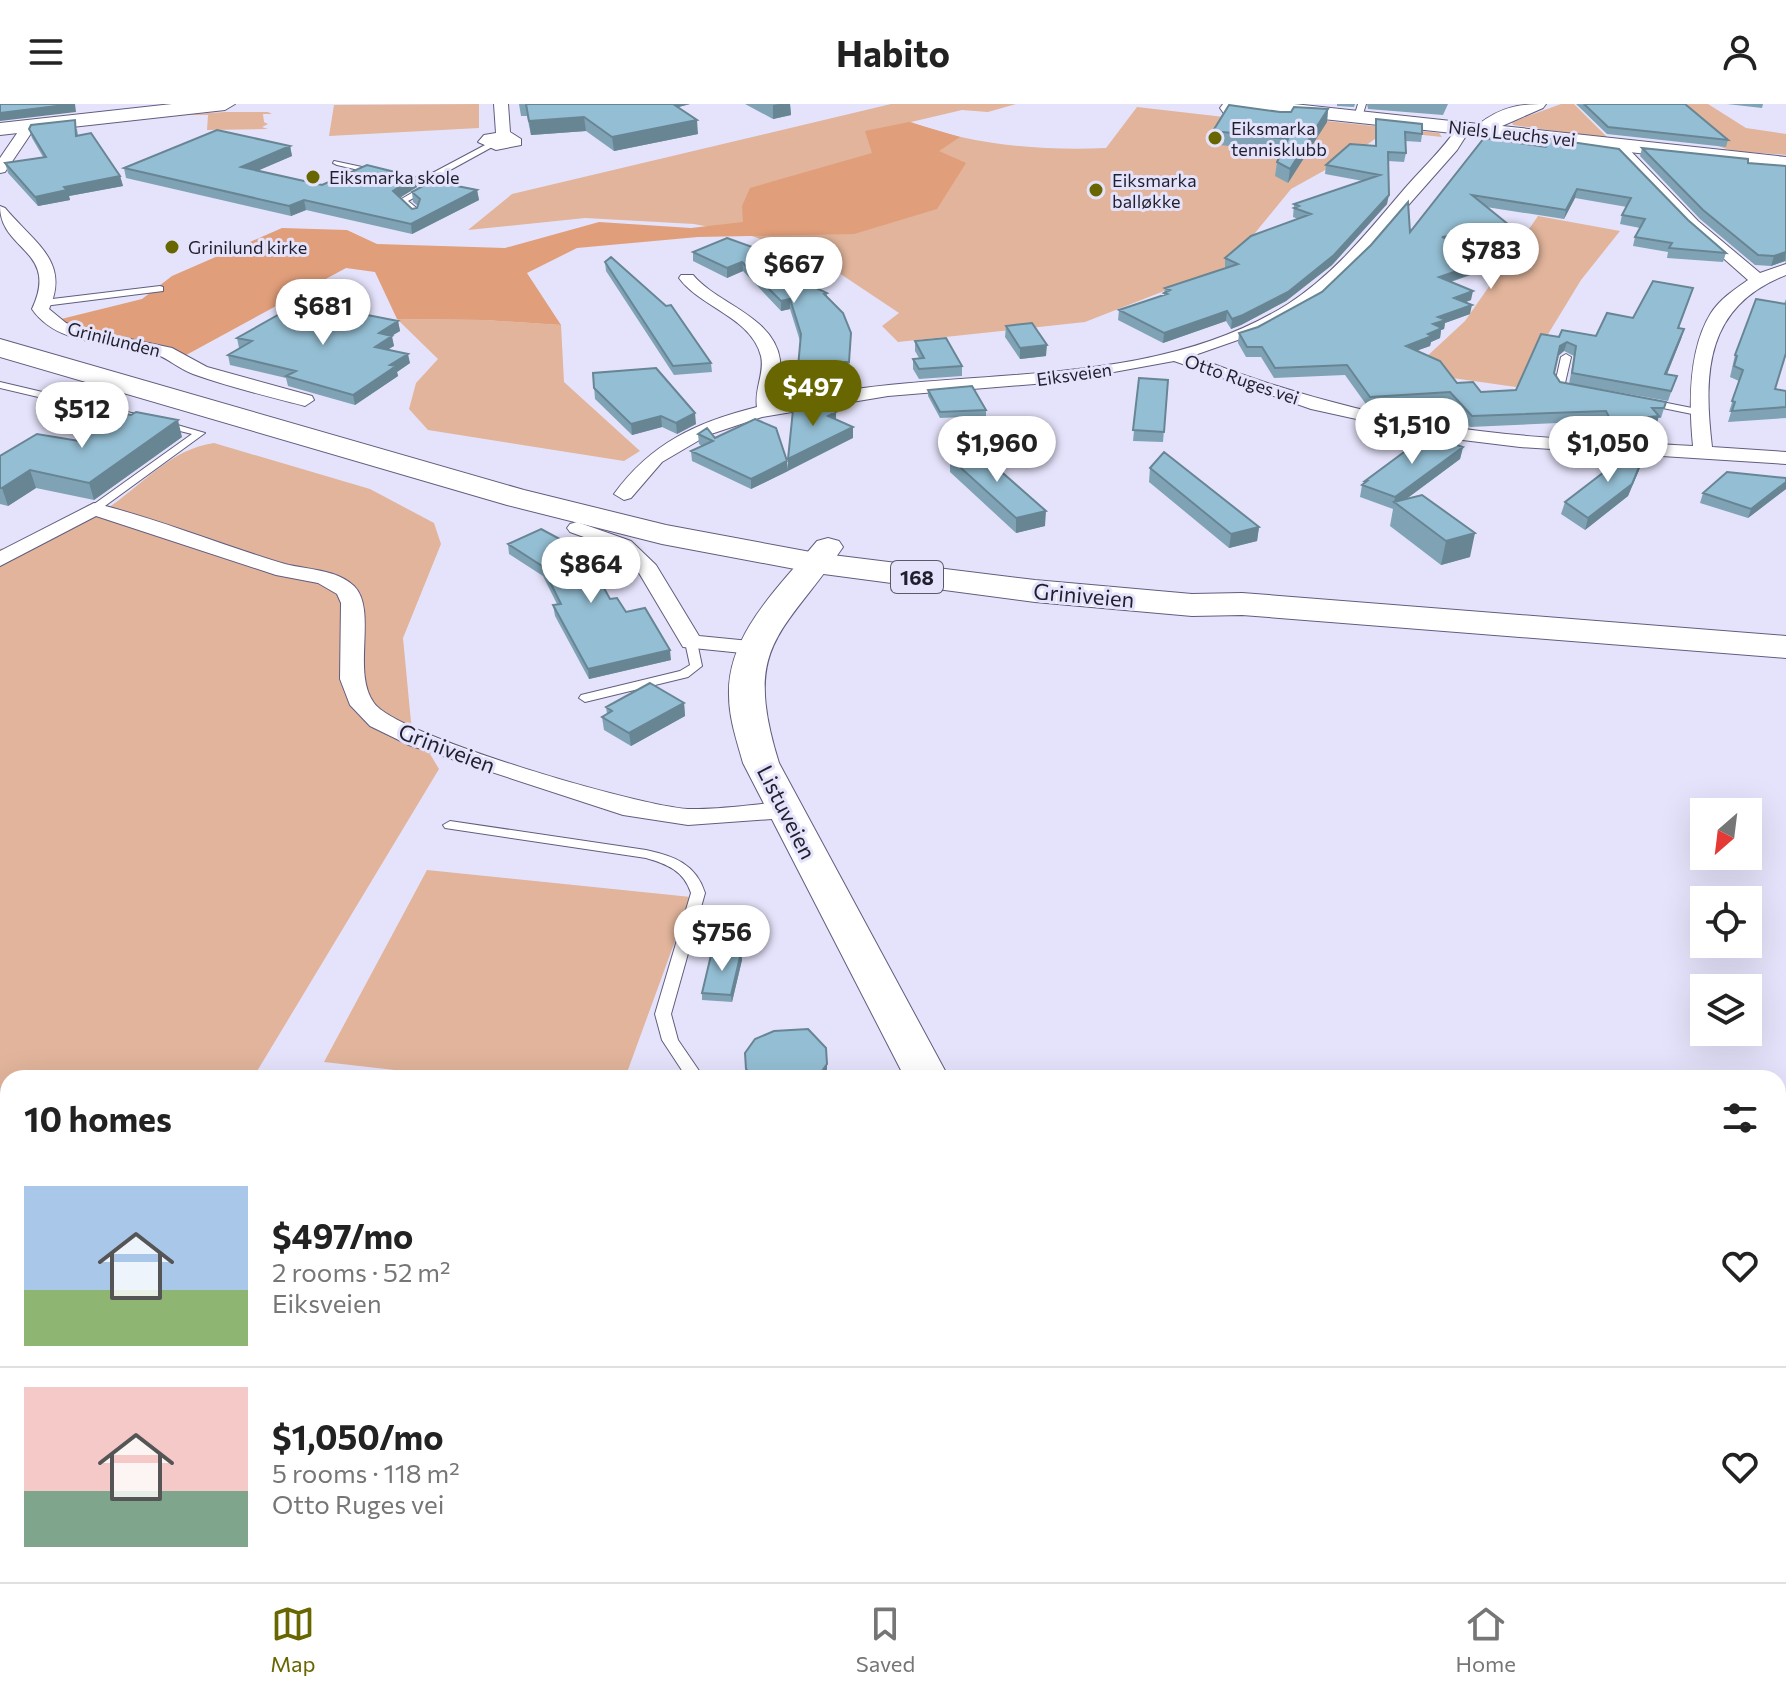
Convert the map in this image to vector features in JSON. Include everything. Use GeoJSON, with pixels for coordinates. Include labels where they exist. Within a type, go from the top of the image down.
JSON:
{"type":"FeatureCollection","features":[{"type":"Feature","properties":{"kind":"main road","name":"Griniveien"},"geometry":{"type":"LineString","coordinates":[[0,348],[100,375],[587,522],[822,555],[996,587],[1192,605],[1242,604],[1786,647]]}},
{"type":"Feature","properties":{"kind":"street"},"geometry":{"type":"LineString","coordinates":[[0,129],[148,108],[225,104]]}},
{"type":"Feature","properties":{"kind":"street"},"geometry":{"type":"LineString","coordinates":[[490,146],[516,142],[515,138],[503,136],[501,104]]}},
{"type":"Feature","properties":{"kind":"street","name":"Eiksveien"},"geometry":{"type":"LineString","coordinates":[[624,494],[636,474],[661,454],[716,426],[767,408],[883,391],[1059,377],[1174,355],[1258,326],[1318,292],[1474,129],[1536,104]]}},
{"type":"Feature","properties":{"kind":"street","name":"Niels Leuchs vei"},"geometry":{"type":"LineString","coordinates":[[1245,110],[1360,110],[1474,129],[1786,163]]}},
{"type":"Feature","properties":{"kind":"street"},"geometry":{"type":"LineString","coordinates":[[0,169],[29,126]]}},
{"type":"Feature","properties":{"kind":"street"},"geometry":{"type":"LineString","coordinates":[[1616,144],[1693,224],[1758,280]]}},
{"type":"Feature","properties":{"kind":"street","name":"Grinilunden"},"geometry":{"type":"LineString","coordinates":[[0,211],[36,250],[43,263],[51,288],[40,309],[49,322],[102,338],[167,352],[181,363],[211,375],[305,400]]}},
{"type":"Feature","properties":{"kind":"street"},"geometry":{"type":"LineString","coordinates":[[1703,453],[1706,359],[1713,325],[1721,312],[1758,280],[1786,269]]}},
{"type":"Feature","properties":{"kind":"street"},"geometry":{"type":"LineString","coordinates":[[687,278],[700,292],[726,306],[761,336],[771,356],[771,374],[764,402],[767,408]]}},
{"type":"Feature","properties":{"kind":"street","name":"Otto Ruges vei"},"geometry":{"type":"LineString","coordinates":[[1174,355],[1274,391],[1396,424],[1520,441],[1786,458]]}},
{"type":"Feature","properties":{"kind":"street"},"geometry":{"type":"LineString","coordinates":[[0,560],[94,509]]}},
{"type":"Feature","properties":{"kind":"street","name":"Griniveien"},"geometry":{"type":"LineString","coordinates":[[94,509],[284,570],[325,578],[346,590],[352,603],[352,679],[362,705],[378,721],[418,740],[623,807],[688,817],[785,810]]}},
{"type":"Feature","properties":{"kind":"street"},"geometry":{"type":"LineString","coordinates":[[587,522],[624,545],[648,570],[691,642],[752,647]]}},
{"type":"Feature","properties":{"kind":"street","name":"Listuveien"},"geometry":{"type":"LineString","coordinates":[[822,555],[752,647],[745,689],[751,735],[785,810],[923,1070]]}},
{"type":"Feature","properties":{"kind":"lane"},"geometry":{"type":"LineString","coordinates":[[1227,104],[1224,108],[1228,113],[1245,110]]}},
{"type":"Feature","properties":{"kind":"lane"},"geometry":{"type":"LineString","coordinates":[[413,178],[428,179],[490,146]]}},
{"type":"Feature","properties":{"kind":"lane"},"geometry":{"type":"LineString","coordinates":[[337,163],[384,174]]}},
{"type":"Feature","properties":{"kind":"lane"},"geometry":{"type":"LineString","coordinates":[[414,214],[415,210],[402,201],[431,185],[428,179]]}},
{"type":"Feature","properties":{"kind":"lane"},"geometry":{"type":"LineString","coordinates":[[44,303],[160,289]]}},
{"type":"Feature","properties":{"kind":"lane"},"geometry":{"type":"LineString","coordinates":[[1566,357],[1561,386],[1582,392]]}},
{"type":"Feature","properties":{"kind":"lane"},"geometry":{"type":"LineString","coordinates":[[0,385],[200,433],[94,509]]}},
{"type":"Feature","properties":{"kind":"lane"},"geometry":{"type":"LineString","coordinates":[[1629,399],[1702,413]]}},
{"type":"Feature","properties":{"kind":"lane"},"geometry":{"type":"LineString","coordinates":[[585,698],[684,674],[696,666],[691,642]]}},
{"type":"Feature","properties":{"kind":"lane"},"geometry":{"type":"LineString","coordinates":[[450,825],[646,854],[672,861],[687,871],[698,893],[663,1014],[664,1029],[689,1070]]}},
{"type":"Feature","properties":{"kind":"shaded area"},"geometry":{"type":"Polygon","coordinates":[[[479,104],[479,128],[329,136],[334,105],[479,104]]]}},
{"type":"Feature","properties":{"kind":"shaded area"},"geometry":{"type":"Polygon","coordinates":[[[891,104],[1016,104],[988,112],[962,110],[911,122],[982,141],[1032,147],[1106,148],[1137,107],[1303,126],[1308,119],[1439,133],[1442,137],[1386,131],[1354,154],[1291,189],[1228,266],[1085,322],[898,342],[882,326],[899,313],[818,259],[749,235],[694,224],[585,218],[468,230],[512,194],[891,104]]]}},
{"type":"Feature","properties":{"kind":"shaded area"},"geometry":{"type":"Polygon","coordinates":[[[1561,104],[1574,104],[1609,139],[1513,125],[1512,122],[1561,104]]]}},
{"type":"Feature","properties":{"kind":"shaded area"},"geometry":{"type":"Polygon","coordinates":[[[1680,104],[1708,104],[1746,128],[1786,134],[1786,155],[1723,148],[1703,134],[1680,104]]]}},
{"type":"Feature","properties":{"kind":"shaded area"},"geometry":{"type":"Polygon","coordinates":[[[225,112],[272,114],[263,114],[264,122],[268,124],[262,127],[268,129],[207,130],[208,115],[180,115],[225,112]]]}},
{"type":"Feature","properties":{"kind":"shaded area"},"geometry":{"type":"Polygon","coordinates":[[[909,122],[960,137],[939,151],[966,163],[937,209],[854,234],[698,237],[577,248],[527,273],[561,325],[397,319],[375,272],[346,268],[177,360],[49,322],[142,299],[172,276],[282,228],[347,230],[377,244],[505,248],[599,222],[691,228],[743,222],[742,206],[750,188],[872,153],[865,131],[909,122]]]}},
{"type":"Feature","properties":{"kind":"shaded area"},"geometry":{"type":"Polygon","coordinates":[[[1538,216],[1620,231],[1581,280],[1516,387],[1410,372],[1465,321],[1538,216]]]}},
{"type":"Feature","properties":{"kind":"shaded area"},"geometry":{"type":"Polygon","coordinates":[[[397,319],[561,325],[564,382],[640,451],[624,461],[428,430],[409,409],[416,383],[438,359],[397,319]]]}},
{"type":"Feature","properties":{"kind":"shaded area"},"geometry":{"type":"Polygon","coordinates":[[[214,443],[370,489],[434,523],[441,544],[403,638],[411,722],[439,769],[258,1070],[0,1070],[0,549],[35,541],[94,517],[166,463],[197,447],[214,443]]]}},
{"type":"Feature","properties":{"kind":"shaded area"},"geometry":{"type":"Polygon","coordinates":[[[427,870],[691,897],[628,1070],[394,1070],[324,1062],[427,870]]]}},
{"type":"Feature","properties":{"kind":"building"},"geometry":{"type":"Polygon","coordinates":[[[0,104],[73,104],[0,113],[0,104]]]}},
{"type":"Feature","properties":{"kind":"building"},"geometry":{"type":"Polygon","coordinates":[[[526,104],[673,104],[697,120],[612,137],[584,117],[529,121],[526,104]]]}},
{"type":"Feature","properties":{"kind":"building"},"geometry":{"type":"Polygon","coordinates":[[[1584,104],[1685,104],[1728,140],[1608,127],[1584,104]]]}},
{"type":"Feature","properties":{"kind":"building"},"geometry":{"type":"Polygon","coordinates":[[[1229,105],[1280,112],[1291,112],[1294,107],[1328,109],[1290,169],[1277,162],[1288,139],[1213,131],[1229,105]]]}},
{"type":"Feature","properties":{"kind":"building"},"geometry":{"type":"Polygon","coordinates":[[[1376,119],[1422,124],[1422,134],[1405,132],[1406,153],[1388,152],[1389,195],[1334,255],[1288,292],[1232,319],[1227,311],[1164,333],[1119,310],[1167,294],[1164,293],[1170,290],[1165,288],[1238,264],[1225,258],[1251,236],[1311,214],[1294,208],[1299,206],[1294,204],[1380,175],[1326,165],[1350,144],[1376,146],[1376,119]]]}},
{"type":"Feature","properties":{"kind":"building"},"geometry":{"type":"Polygon","coordinates":[[[75,120],[76,136],[91,133],[120,176],[64,187],[67,190],[35,197],[5,163],[46,157],[29,129],[31,125],[75,120]]]}},
{"type":"Feature","properties":{"kind":"building"},"geometry":{"type":"Polygon","coordinates":[[[217,130],[290,146],[241,167],[322,185],[367,165],[415,177],[393,191],[412,209],[417,208],[420,199],[412,192],[432,181],[477,190],[411,224],[304,200],[289,206],[124,168],[217,130]]]}},
{"type":"Feature","properties":{"kind":"building"},"geometry":{"type":"Polygon","coordinates":[[[1484,138],[1546,147],[1551,139],[1619,149],[1688,220],[1726,253],[1669,248],[1672,243],[1635,237],[1645,219],[1622,215],[1631,198],[1577,189],[1566,210],[1472,195],[1514,229],[1442,237],[1495,258],[1439,277],[1473,291],[1454,298],[1472,305],[1438,317],[1446,320],[1433,324],[1442,328],[1428,334],[1432,336],[1406,346],[1440,361],[1457,383],[1473,382],[1481,392],[1516,390],[1541,334],[1559,337],[1562,330],[1596,336],[1607,313],[1633,318],[1653,281],[1693,288],[1678,328],[1684,329],[1665,374],[1677,376],[1671,391],[1572,373],[1576,346],[1567,342],[1560,346],[1554,373],[1560,382],[1666,402],[1664,408],[1652,408],[1659,416],[1611,421],[1606,411],[1472,416],[1450,392],[1370,397],[1347,365],[1275,368],[1262,347],[1247,347],[1239,333],[1258,327],[1322,292],[1371,245],[1408,202],[1410,232],[1484,138]]]}},
{"type":"Feature","properties":{"kind":"building"},"geometry":{"type":"Polygon","coordinates":[[[1642,148],[1786,166],[1786,252],[1774,256],[1758,255],[1703,210],[1642,148]]]}},
{"type":"Feature","properties":{"kind":"building"},"geometry":{"type":"Polygon","coordinates":[[[727,238],[766,252],[752,258],[827,293],[824,294],[843,313],[851,333],[849,362],[825,362],[824,367],[798,367],[801,334],[790,299],[781,301],[742,262],[727,268],[693,252],[727,238]]]}},
{"type":"Feature","properties":{"kind":"building"},"geometry":{"type":"Polygon","coordinates":[[[611,257],[666,306],[671,305],[711,363],[673,366],[605,262],[611,257]]]}},
{"type":"Feature","properties":{"kind":"building"},"geometry":{"type":"Polygon","coordinates":[[[1756,299],[1786,304],[1786,353],[1775,389],[1786,391],[1786,407],[1732,411],[1735,402],[1732,401],[1743,370],[1734,366],[1735,355],[1756,299]]]}},
{"type":"Feature","properties":{"kind":"building"},"geometry":{"type":"Polygon","coordinates":[[[301,302],[398,321],[379,333],[392,336],[375,347],[408,354],[390,365],[396,366],[353,395],[286,376],[296,371],[228,355],[252,341],[237,338],[301,302]]]}},
{"type":"Feature","properties":{"kind":"building"},"geometry":{"type":"Polygon","coordinates":[[[1032,323],[1047,345],[1020,348],[1006,326],[1032,323]]]}},
{"type":"Feature","properties":{"kind":"building"},"geometry":{"type":"Polygon","coordinates":[[[946,338],[962,366],[919,369],[913,359],[924,358],[915,341],[946,338]]]}},
{"type":"Feature","properties":{"kind":"building"},"geometry":{"type":"Polygon","coordinates":[[[656,368],[695,413],[676,423],[661,416],[631,424],[594,388],[593,373],[656,368]]]}},
{"type":"Feature","properties":{"kind":"building"},"geometry":{"type":"Polygon","coordinates":[[[1139,378],[1168,380],[1164,432],[1133,430],[1139,378]]]}},
{"type":"Feature","properties":{"kind":"building"},"geometry":{"type":"Polygon","coordinates":[[[972,386],[986,410],[940,412],[928,390],[972,386]]]}},
{"type":"Feature","properties":{"kind":"building"},"geometry":{"type":"Polygon","coordinates":[[[808,402],[836,412],[828,416],[853,427],[788,459],[793,410],[808,402]]]}},
{"type":"Feature","properties":{"kind":"building"},"geometry":{"type":"Polygon","coordinates":[[[136,412],[178,420],[89,483],[30,470],[0,488],[0,456],[37,434],[79,441],[122,413],[131,415],[136,412]]]}},
{"type":"Feature","properties":{"kind":"building"},"geometry":{"type":"Polygon","coordinates":[[[755,419],[776,428],[787,461],[751,479],[691,451],[713,441],[698,434],[707,428],[715,438],[755,419]]]}},
{"type":"Feature","properties":{"kind":"building"},"geometry":{"type":"Polygon","coordinates":[[[1427,435],[1463,447],[1395,497],[1362,485],[1365,481],[1427,435]]]}},
{"type":"Feature","properties":{"kind":"building"},"geometry":{"type":"Polygon","coordinates":[[[972,446],[1046,511],[1016,518],[950,458],[972,446]]]}},
{"type":"Feature","properties":{"kind":"building"},"geometry":{"type":"Polygon","coordinates":[[[1638,446],[1648,446],[1632,484],[1588,518],[1565,502],[1638,446]]]}},
{"type":"Feature","properties":{"kind":"building"},"geometry":{"type":"Polygon","coordinates":[[[1164,452],[1259,527],[1231,534],[1150,468],[1164,452]]]}},
{"type":"Feature","properties":{"kind":"building"},"geometry":{"type":"Polygon","coordinates":[[[1727,472],[1786,478],[1786,482],[1751,509],[1703,493],[1727,472]]]}},
{"type":"Feature","properties":{"kind":"building"},"geometry":{"type":"Polygon","coordinates":[[[1422,495],[1475,533],[1446,541],[1394,502],[1422,495]]]}},
{"type":"Feature","properties":{"kind":"building"},"geometry":{"type":"Polygon","coordinates":[[[541,529],[584,552],[610,599],[617,598],[626,612],[645,608],[670,650],[588,669],[553,605],[561,604],[542,566],[508,544],[541,529]]]}},
{"type":"Feature","properties":{"kind":"building"},"geometry":{"type":"Polygon","coordinates":[[[650,683],[684,703],[629,733],[602,717],[612,711],[606,707],[650,683]]]}},
{"type":"Feature","properties":{"kind":"building"},"geometry":{"type":"Polygon","coordinates":[[[712,951],[741,953],[731,995],[702,993],[712,951]]]}},
{"type":"Feature","properties":{"kind":"building"},"geometry":{"type":"Polygon","coordinates":[[[808,1029],[826,1048],[827,1064],[823,1070],[747,1070],[745,1053],[755,1039],[774,1031],[808,1029]]]}},
{"type":"Feature","properties":{"kind":"place","name":"Eiksmarka tennisklubb"},"geometry":{"type":"Point","coordinates":[1215,138]}},
{"type":"Feature","properties":{"kind":"place","name":"Eiksmarka skole"},"geometry":{"type":"Point","coordinates":[313,177]}},
{"type":"Feature","properties":{"kind":"place","name":"Eiksmarka balløkke"},"geometry":{"type":"Point","coordinates":[1096,190]}},
{"type":"Feature","properties":{"kind":"place","name":"Grinilund kirke"},"geometry":{"type":"Point","coordinates":[172,247]}}]}
